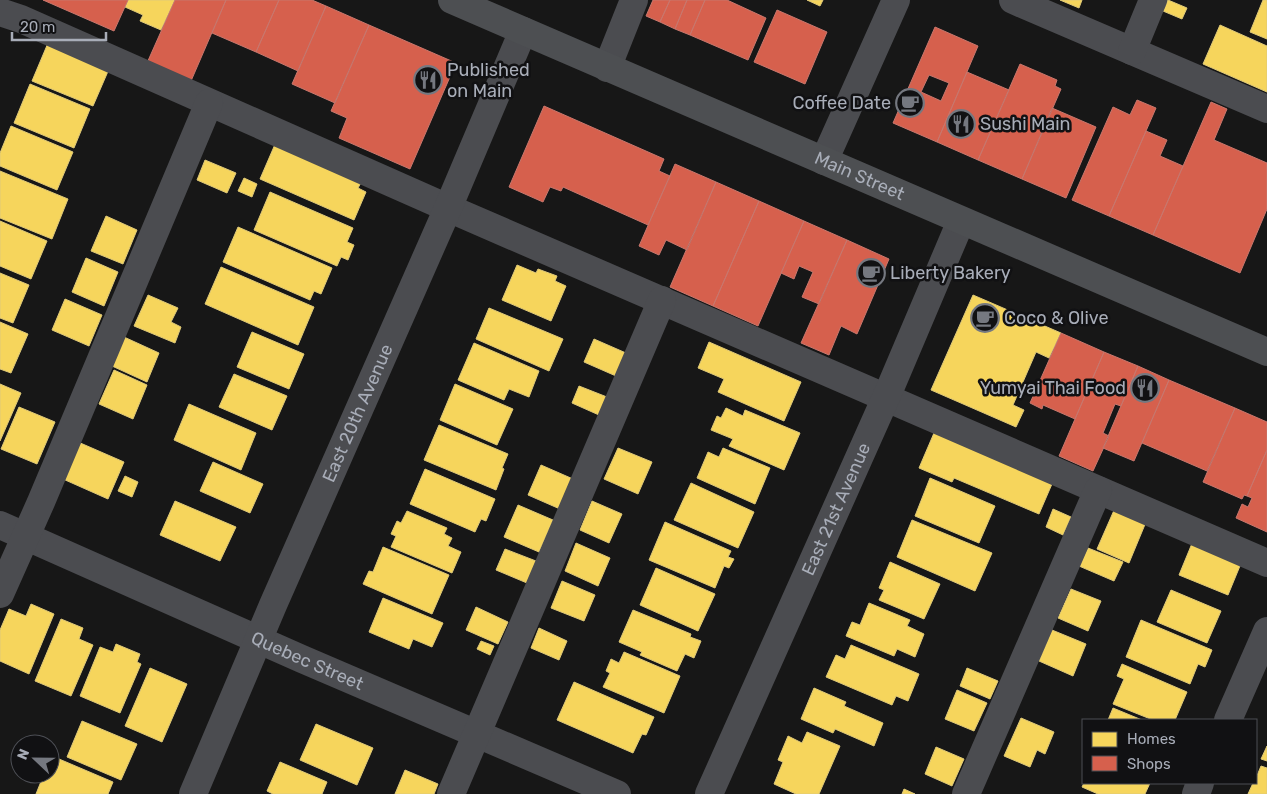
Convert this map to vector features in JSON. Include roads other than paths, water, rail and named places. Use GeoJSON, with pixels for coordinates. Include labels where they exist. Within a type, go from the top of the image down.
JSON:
{"type":"FeatureCollection","features":[{"type":"Feature","properties":{"kind":"main road","name":"Main Street"},"geometry":{"type":"LineString","coordinates":[[452,0],[962,221],[1265,345]]}},
{"type":"Feature","properties":{"kind":"street"},"geometry":{"type":"LineString","coordinates":[[607,68],[634,0]]}},
{"type":"Feature","properties":{"kind":"street"},"geometry":{"type":"LineString","coordinates":[[824,161],[896,0]]}},
{"type":"Feature","properties":{"kind":"street"},"geometry":{"type":"LineString","coordinates":[[1013,0],[1267,109]]}},
{"type":"Feature","properties":{"kind":"street"},"geometry":{"type":"LineString","coordinates":[[1132,51],[1153,0]]}},
{"type":"Feature","properties":{"kind":"street"},"geometry":{"type":"LineString","coordinates":[[0,12],[21,19],[448,208],[1267,563]]}},
{"type":"Feature","properties":{"kind":"street","name":"East 20th Avenue"},"geometry":{"type":"LineString","coordinates":[[193,794],[523,31]]}},
{"type":"Feature","properties":{"kind":"street"},"geometry":{"type":"LineString","coordinates":[[0,594],[209,103]]}},
{"type":"Feature","properties":{"kind":"street","name":"East 21st Avenue"},"geometry":{"type":"LineString","coordinates":[[709,794],[886,398],[962,221]]}},
{"type":"Feature","properties":{"kind":"street"},"geometry":{"type":"LineString","coordinates":[[451,794],[662,300]]}},
{"type":"Feature","properties":{"kind":"street"},"geometry":{"type":"LineString","coordinates":[[966,794],[1098,490]]}},
{"type":"Feature","properties":{"kind":"street","name":"Quebec Street"},"geometry":{"type":"LineString","coordinates":[[0,525],[259,640],[618,794]]}},
{"type":"Feature","properties":{"kind":"street"},"geometry":{"type":"LineString","coordinates":[[1228,719],[1267,631]]}},
{"type":"Feature","properties":{"kind":"place","name":"Published on Main"},"geometry":{"type":"Point","coordinates":[428,80]}},
{"type":"Feature","properties":{"kind":"place","name":"Coffee Date"},"geometry":{"type":"Point","coordinates":[910,103]}},
{"type":"Feature","properties":{"kind":"place","name":"Sushi Main"},"geometry":{"type":"Point","coordinates":[961,124]}},
{"type":"Feature","properties":{"kind":"place","name":"Liberty Bakery"},"geometry":{"type":"Point","coordinates":[871,273]}},
{"type":"Feature","properties":{"kind":"place","name":"Coco & Olive"},"geometry":{"type":"Point","coordinates":[985,318]}},
{"type":"Feature","properties":{"kind":"place","name":"Yumyai Thai Food"},"geometry":{"type":"Point","coordinates":[1145,388]}}]}
